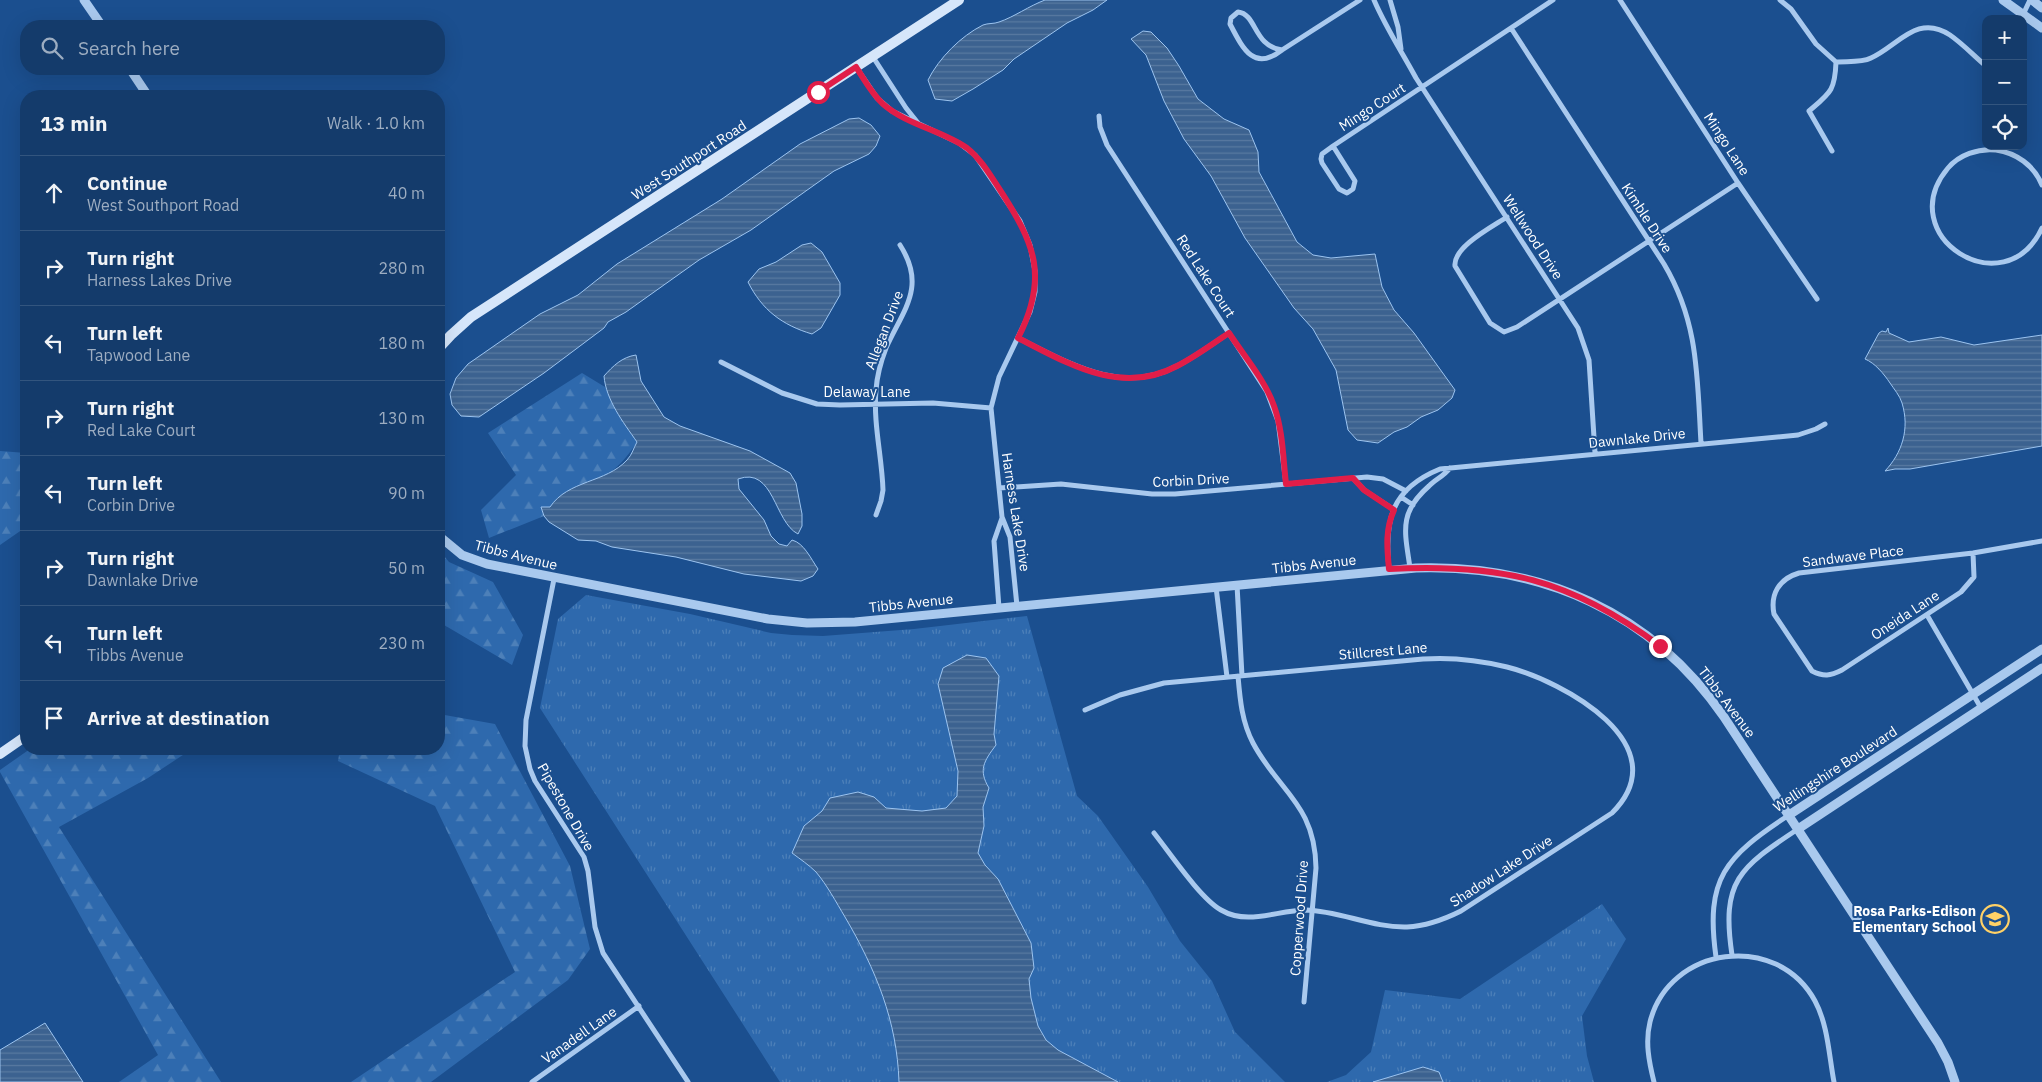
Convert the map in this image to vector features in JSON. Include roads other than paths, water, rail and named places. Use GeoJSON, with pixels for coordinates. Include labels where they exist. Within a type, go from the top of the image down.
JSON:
{"type":"FeatureCollection","features":[{"type":"Feature","properties":{"kind":"main road","name":"West Southport Road"},"geometry":{"type":"LineString","coordinates":[[445,342],[471,317],[958,0]]}},
{"type":"Feature","properties":{"kind":"main road"},"geometry":{"type":"LineString","coordinates":[[0,754],[20,740]]}},
{"type":"Feature","properties":{"kind":"street"},"geometry":{"type":"LineString","coordinates":[[84,0],[98,20]]}},
{"type":"Feature","properties":{"kind":"street"},"geometry":{"type":"LineString","coordinates":[[1282,50],[1266,44],[1246,14],[1238,12],[1231,18],[1231,26],[1252,56],[1262,60],[1269,59],[1360,0]]}},
{"type":"Feature","properties":{"kind":"street","name":"Wellwood Drive"},"geometry":{"type":"LineString","coordinates":[[1374,0],[1388,31],[1402,50],[1422,88],[1578,328],[1587,352],[1596,453]]}},
{"type":"Feature","properties":{"kind":"street","name":"Wellwood Drive"},"geometry":{"type":"LineString","coordinates":[[1390,0],[1402,50]]}},
{"type":"Feature","properties":{"kind":"street"},"geometry":{"type":"LineString","coordinates":[[1422,88],[1552,0]]}},
{"type":"Feature","properties":{"kind":"street","name":"Mingo Lane"},"geometry":{"type":"LineString","coordinates":[[1620,0],[1738,183],[1817,299]]}},
{"type":"Feature","properties":{"kind":"street"},"geometry":{"type":"LineString","coordinates":[[1782,0],[1816,44],[1836,62],[1860,61],[1871,58],[1910,32],[1929,28],[1939,30],[1951,36],[1982,63]]}},
{"type":"Feature","properties":{"kind":"street"},"geometry":{"type":"LineString","coordinates":[[2003,0],[2019,15]]}},
{"type":"Feature","properties":{"kind":"street"},"geometry":{"type":"LineString","coordinates":[[2022,15],[2031,0],[2042,8]]}},
{"type":"Feature","properties":{"kind":"street"},"geometry":{"type":"LineString","coordinates":[[2027,20],[2042,28]]}},
{"type":"Feature","properties":{"kind":"street","name":"Kimble Drive"},"geometry":{"type":"LineString","coordinates":[[1511,28],[1673,279],[1690,324],[1697,366],[1701,443]]}},
{"type":"Feature","properties":{"kind":"street"},"geometry":{"type":"LineString","coordinates":[[873,57],[908,111],[918,123]]}},
{"type":"Feature","properties":{"kind":"street"},"geometry":{"type":"LineString","coordinates":[[1832,151],[1809,111],[1829,94],[1835,81],[1836,62]]}},
{"type":"Feature","properties":{"kind":"street","name":"Harness Lake Drive"},"geometry":{"type":"LineString","coordinates":[[856,67],[883,104],[897,114],[962,145],[977,157],[1025,230],[1033,255],[1035,286],[1030,312],[999,377],[991,408],[1002,517],[1010,537],[1018,606]]}},
{"type":"Feature","properties":{"kind":"street"},"geometry":{"type":"LineString","coordinates":[[134,75],[144,90]]}},
{"type":"Feature","properties":{"kind":"street","name":"Mingo Court"},"geometry":{"type":"LineString","coordinates":[[1333,146],[1355,181],[1352,189],[1347,192],[1339,189],[1321,159],[1324,152],[1333,146],[1422,88]]}},
{"type":"Feature","properties":{"kind":"street","name":"Red Lake Court"},"geometry":{"type":"LineString","coordinates":[[1099,116],[1100,127],[1107,145],[1264,387],[1274,407],[1279,427],[1286,484]]}},
{"type":"Feature","properties":{"kind":"street"},"geometry":{"type":"LineString","coordinates":[[1982,150],[1963,156],[1951,164],[1935,189],[1932,204],[1939,234],[1960,256],[1974,261],[1989,263],[2004,262],[2018,256],[2030,247],[2042,228]]}},
{"type":"Feature","properties":{"kind":"street"},"geometry":{"type":"LineString","coordinates":[[1999,150],[2024,160],[2033,169],[2042,185]]}},
{"type":"Feature","properties":{"kind":"street"},"geometry":{"type":"LineString","coordinates":[[1507,217],[1460,250],[1454,259],[1455,266],[1490,323],[1504,332],[1517,327],[1738,183]]}},
{"type":"Feature","properties":{"kind":"street","name":"Allegan Drive"},"geometry":{"type":"LineString","coordinates":[[876,515],[883,490],[875,404],[876,388],[882,360],[907,307],[912,291],[911,267],[900,245]]}},
{"type":"Feature","properties":{"kind":"street"},"geometry":{"type":"LineString","coordinates":[[1018,338],[1082,370],[1102,375],[1132,378],[1154,375],[1173,369],[1229,333]]}},
{"type":"Feature","properties":{"kind":"street","name":"Delaway Lane"},"geometry":{"type":"LineString","coordinates":[[720,362],[778,391],[803,401],[828,405],[933,403],[991,408]]}},
{"type":"Feature","properties":{"kind":"street","name":"Dawnlake Drive"},"geometry":{"type":"LineString","coordinates":[[1389,569],[1386,538],[1390,518],[1406,491],[1427,475],[1450,468],[1798,435],[1825,424]]}},
{"type":"Feature","properties":{"kind":"street"},"geometry":{"type":"LineString","coordinates":[[1410,568],[1405,526],[1409,510],[1429,485],[1444,475],[1450,468]]}},
{"type":"Feature","properties":{"kind":"street","name":"Corbin Drive"},"geometry":{"type":"LineString","coordinates":[[999,488],[1061,484],[1152,494],[1176,494],[1367,477],[1380,479],[1406,491]]}},
{"type":"Feature","properties":{"kind":"street"},"geometry":{"type":"LineString","coordinates":[[1353,478],[1364,490],[1394,510]]}},
{"type":"Feature","properties":{"kind":"street"},"geometry":{"type":"LineString","coordinates":[[1401,497],[1413,504]]}},
{"type":"Feature","properties":{"kind":"street"},"geometry":{"type":"LineString","coordinates":[[999,608],[994,541],[1002,517]]}},
{"type":"Feature","properties":{"kind":"street","name":"Sandwave Place"},"geometry":{"type":"LineString","coordinates":[[1822,676],[1812,671],[1807,665],[1774,614],[1772,605],[1774,595],[1777,586],[1782,581],[1799,573],[1972,553],[2042,541]]}},
{"type":"Feature","properties":{"kind":"street","name":"Tibbs Avenue"},"geometry":{"type":"LineString","coordinates":[[445,542],[453,549],[477,562],[554,579],[768,619],[801,623],[855,622],[1389,569],[1434,567],[1517,575],[1573,593],[1624,620],[1665,650],[1705,692],[1724,717],[1938,1043],[1949,1064],[1955,1082]]}},
{"type":"Feature","properties":{"kind":"street","name":"Oneida Lane"},"geometry":{"type":"LineString","coordinates":[[1822,676],[1829,676],[1842,670],[1927,615],[1969,585],[1974,577],[1972,553]]}},
{"type":"Feature","properties":{"kind":"street","name":"Pipestone Drive"},"geometry":{"type":"LineString","coordinates":[[554,579],[524,732],[527,759],[535,781],[584,857],[588,871],[598,938],[603,953],[688,1082]]}},
{"type":"Feature","properties":{"kind":"street","name":"Copperwood Drive"},"geometry":{"type":"LineString","coordinates":[[1237,585],[1242,713],[1250,738],[1261,757],[1294,799],[1310,831],[1314,846],[1316,868],[1304,1002]]}},
{"type":"Feature","properties":{"kind":"street"},"geometry":{"type":"LineString","coordinates":[[1216,587],[1227,677]]}},
{"type":"Feature","properties":{"kind":"street"},"geometry":{"type":"LineString","coordinates":[[1927,615],[1981,708]]}},
{"type":"Feature","properties":{"kind":"street","name":"Wellingshire Boulevard"},"geometry":{"type":"LineString","coordinates":[[1716,957],[1712,930],[1714,898],[1725,870],[1748,843],[2042,649]]}},
{"type":"Feature","properties":{"kind":"street","name":"Stillcrest Lane"},"geometry":{"type":"LineString","coordinates":[[1085,710],[1120,695],[1149,686],[1436,658],[1462,658],[1508,667],[1558,687],[1588,705],[1621,735],[1628,749],[1632,764],[1631,778]]}},
{"type":"Feature","properties":{"kind":"street","name":"Wellingshire Boulevard"},"geometry":{"type":"LineString","coordinates":[[1732,955],[1728,914],[1731,898],[1737,882],[1757,856],[2042,668]]}},
{"type":"Feature","properties":{"kind":"street","name":"Shadow Lake Drive"},"geometry":{"type":"LineString","coordinates":[[1154,833],[1207,900],[1223,912],[1249,918],[1301,910],[1386,926],[1404,927],[1429,924],[1452,916],[1612,813],[1624,798],[1631,778]]}},
{"type":"Feature","properties":{"kind":"street"},"geometry":{"type":"LineString","coordinates":[[1654,1082],[1648,1042],[1650,1022],[1658,1003],[1674,980],[1690,968],[1716,957],[1732,955],[1760,958],[1782,967],[1802,983],[1815,1001],[1824,1024],[1834,1082]]}},
{"type":"Feature","properties":{"kind":"street","name":"Vanadell Lane"},"geometry":{"type":"LineString","coordinates":[[532,1082],[639,1006]]}},
{"type":"Feature","properties":{"kind":"place","name":"Rosa Parks-Edison Elementary School"},"geometry":{"type":"Point","coordinates":[1995,919]}}]}
